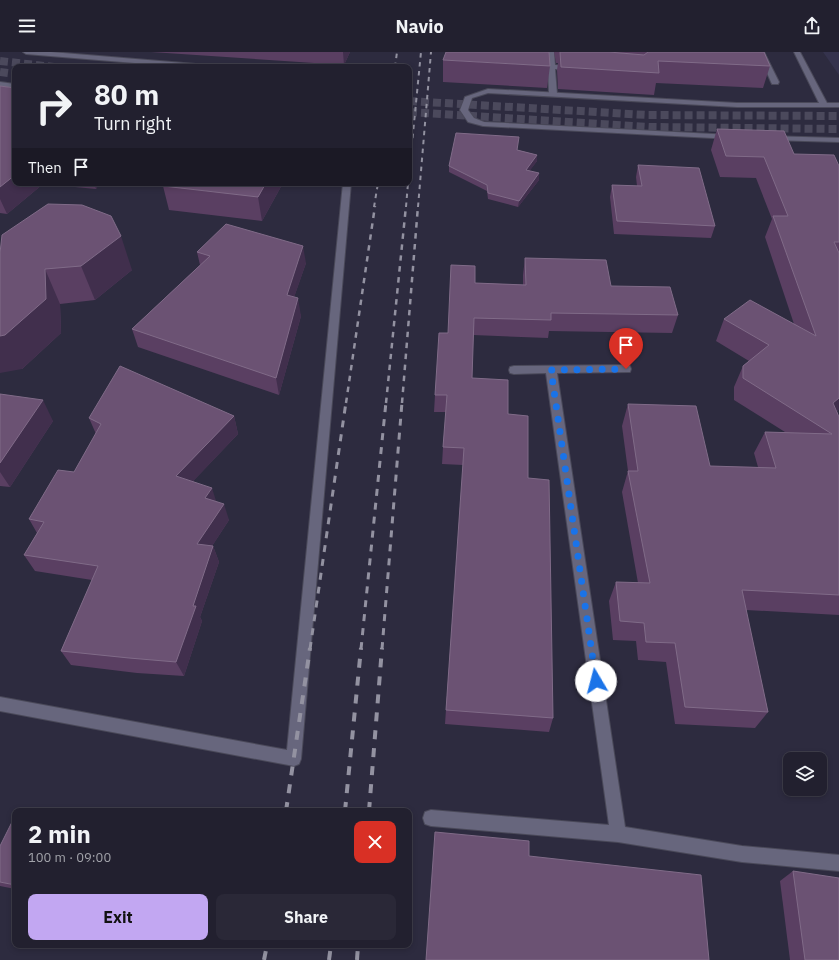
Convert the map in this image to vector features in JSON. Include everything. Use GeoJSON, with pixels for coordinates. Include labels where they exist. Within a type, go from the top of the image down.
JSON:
{"type":"FeatureCollection","features":[{"type":"Feature","properties":{"kind":"street"},"geometry":{"type":"LineString","coordinates":[[26,52],[172,64]]}},
{"type":"Feature","properties":{"kind":"street"},"geometry":{"type":"LineString","coordinates":[[552,52],[553,94]]}},
{"type":"Feature","properties":{"kind":"street"},"geometry":{"type":"LineString","coordinates":[[761,52],[774,82]]}},
{"type":"Feature","properties":{"kind":"street"},"geometry":{"type":"LineString","coordinates":[[797,52],[824,105]]}},
{"type":"Feature","properties":{"kind":"street"},"geometry":{"type":"LineString","coordinates":[[525,65],[578,68]]}},
{"type":"Feature","properties":{"kind":"street"},"geometry":{"type":"LineString","coordinates":[[0,84],[12,86]]}},
{"type":"Feature","properties":{"kind":"street"},"geometry":{"type":"LineString","coordinates":[[737,137],[674,135],[483,124],[471,120],[464,110],[469,97],[488,91],[737,105],[839,105]]}},
{"type":"Feature","properties":{"kind":"street"},"geometry":{"type":"LineString","coordinates":[[760,137],[839,140]]}},
{"type":"Feature","properties":{"kind":"street"},"geometry":{"type":"LineString","coordinates":[[2,708],[294,759],[347,186]]}},
{"type":"Feature","properties":{"kind":"street"},"geometry":{"type":"LineString","coordinates":[[514,370],[626,369]]}},
{"type":"Feature","properties":{"kind":"street"},"geometry":{"type":"LineString","coordinates":[[551,370],[618,834]]}},
{"type":"Feature","properties":{"kind":"street"},"geometry":{"type":"LineString","coordinates":[[431,818],[618,834],[742,854],[839,863]]}},
{"type":"Feature","properties":{"kind":"shaded area"},"geometry":{"type":"Polygon","coordinates":[[[823,52],[839,52],[839,75],[823,52]]]}},
{"type":"Feature","properties":{"kind":"building"},"geometry":{"type":"Polygon","coordinates":[[[446,52],[549,52],[550,66],[443,60],[446,52]]]}},
{"type":"Feature","properties":{"kind":"building"},"geometry":{"type":"Polygon","coordinates":[[[560,52],[609,52],[644,55],[648,52],[764,52],[770,66],[658,61],[659,73],[561,67],[560,52]]]}},
{"type":"Feature","properties":{"kind":"building"},"geometry":{"type":"Polygon","coordinates":[[[0,86],[12,88],[12,177],[0,187],[0,86]]]}},
{"type":"Feature","properties":{"kind":"building"},"geometry":{"type":"Polygon","coordinates":[[[717,129],[784,131],[794,154],[834,155],[839,166],[839,242],[834,242],[839,253],[839,398],[833,403],[839,417],[839,595],[742,590],[768,712],[685,707],[675,643],[646,642],[644,623],[620,621],[616,582],[650,583],[628,471],[638,471],[628,404],[696,406],[710,466],[776,468],[765,432],[832,434],[743,378],[743,366],[769,345],[724,319],[750,300],[816,336],[773,216],[788,216],[764,157],[726,156],[717,129]]]}},
{"type":"Feature","properties":{"kind":"building"},"geometry":{"type":"Polygon","coordinates":[[[456,133],[519,137],[517,150],[537,155],[526,170],[539,173],[519,201],[488,193],[487,185],[449,166],[456,133]]]}},
{"type":"Feature","properties":{"kind":"building"},"geometry":{"type":"Polygon","coordinates":[[[638,165],[699,168],[715,226],[617,221],[612,185],[642,186],[638,165]]]}},
{"type":"Feature","properties":{"kind":"building"},"geometry":{"type":"Polygon","coordinates":[[[163,186],[264,186],[258,197],[163,186]]]}},
{"type":"Feature","properties":{"kind":"building"},"geometry":{"type":"Polygon","coordinates":[[[48,204],[82,205],[111,216],[121,236],[81,266],[45,269],[46,299],[5,335],[0,336],[0,253],[2,235],[48,204]]]}},
{"type":"Feature","properties":{"kind":"building"},"geometry":{"type":"Polygon","coordinates":[[[226,224],[303,246],[287,295],[298,298],[276,378],[132,329],[210,256],[197,252],[226,224]]]}},
{"type":"Feature","properties":{"kind":"building"},"geometry":{"type":"Polygon","coordinates":[[[525,258],[606,260],[611,286],[670,287],[678,315],[551,313],[551,320],[474,318],[472,378],[508,380],[508,414],[528,416],[528,478],[549,480],[553,718],[446,710],[464,448],[443,447],[447,395],[435,395],[439,333],[448,333],[451,265],[475,266],[475,283],[526,285],[525,258]]]}},
{"type":"Feature","properties":{"kind":"building"},"geometry":{"type":"Polygon","coordinates":[[[120,366],[234,416],[176,476],[212,488],[205,498],[224,504],[197,544],[213,546],[193,606],[196,606],[176,662],[61,651],[98,566],[24,555],[44,522],[29,519],[58,470],[74,472],[101,424],[89,418],[120,366]]]}},
{"type":"Feature","properties":{"kind":"building"},"geometry":{"type":"Polygon","coordinates":[[[0,394],[43,400],[0,463],[0,394]]]}},
{"type":"Feature","properties":{"kind":"building"},"geometry":{"type":"Polygon","coordinates":[[[12,822],[12,884],[0,882],[0,846],[12,822]]]}},
{"type":"Feature","properties":{"kind":"building"},"geometry":{"type":"Polygon","coordinates":[[[435,832],[529,841],[529,856],[701,875],[709,960],[426,960],[435,832]]]}},
{"type":"Feature","properties":{"kind":"building"},"geometry":{"type":"Polygon","coordinates":[[[793,871],[839,878],[839,960],[805,960],[793,871]]]}},
{"type":"Feature","properties":{"kind":"tunnel"},"geometry":{"type":"LineString","coordinates":[[0,61],[27,64]]}},
{"type":"Feature","properties":{"kind":"tunnel"},"geometry":{"type":"LineString","coordinates":[[0,72],[12,74]]}},
{"type":"Feature","properties":{"kind":"tunnel"},"geometry":{"type":"LineString","coordinates":[[412,101],[647,115],[839,116]]}},
{"type":"Feature","properties":{"kind":"tunnel"},"geometry":{"type":"LineString","coordinates":[[412,112],[650,127],[839,129]]}},
{"type":"Feature","properties":{"kind":"railway"},"geometry":{"type":"LineString","coordinates":[[395,64],[397,52]]}},
{"type":"Feature","properties":{"kind":"railway"},"geometry":{"type":"LineString","coordinates":[[412,144],[421,52]]}},
{"type":"Feature","properties":{"kind":"railway"},"geometry":{"type":"LineString","coordinates":[[418,207],[431,52]]}},
{"type":"Feature","properties":{"kind":"railway"},"geometry":{"type":"LineString","coordinates":[[374,207],[378,186]]}},
{"type":"Feature","properties":{"kind":"railway"},"geometry":{"type":"LineString","coordinates":[[406,207],[408,186]]}},
{"type":"Feature","properties":{"kind":"railway"},"geometry":{"type":"LineString","coordinates":[[346,403],[375,206]]}},
{"type":"Feature","properties":{"kind":"railway"},"geometry":{"type":"LineString","coordinates":[[386,403],[406,206]]}},
{"type":"Feature","properties":{"kind":"railway"},"geometry":{"type":"LineString","coordinates":[[402,403],[418,206]]}},
{"type":"Feature","properties":{"kind":"railway"},"geometry":{"type":"LineString","coordinates":[[310,649],[346,402]]}},
{"type":"Feature","properties":{"kind":"railway"},"geometry":{"type":"LineString","coordinates":[[361,649],[386,402]]}},
{"type":"Feature","properties":{"kind":"railway"},"geometry":{"type":"LineString","coordinates":[[382,649],[402,402]]}},
{"type":"Feature","properties":{"kind":"railway"},"geometry":{"type":"LineString","coordinates":[[286,808],[310,648]]}},
{"type":"Feature","properties":{"kind":"railway"},"geometry":{"type":"LineString","coordinates":[[345,808],[361,648]]}},
{"type":"Feature","properties":{"kind":"railway"},"geometry":{"type":"LineString","coordinates":[[369,808],[382,648]]}},
{"type":"Feature","properties":{"kind":"railway"},"geometry":{"type":"LineString","coordinates":[[264,960],[266,948]]}},
{"type":"Feature","properties":{"kind":"railway"},"geometry":{"type":"LineString","coordinates":[[329,960],[331,948]]}},
{"type":"Feature","properties":{"kind":"railway"},"geometry":{"type":"LineString","coordinates":[[357,960],[358,948]]}},
{"type":"Feature","properties":{"kind":"route"},"geometry":{"type":"LineString","coordinates":[[596,681],[575,527],[551,370],[626,369]]}}]}
